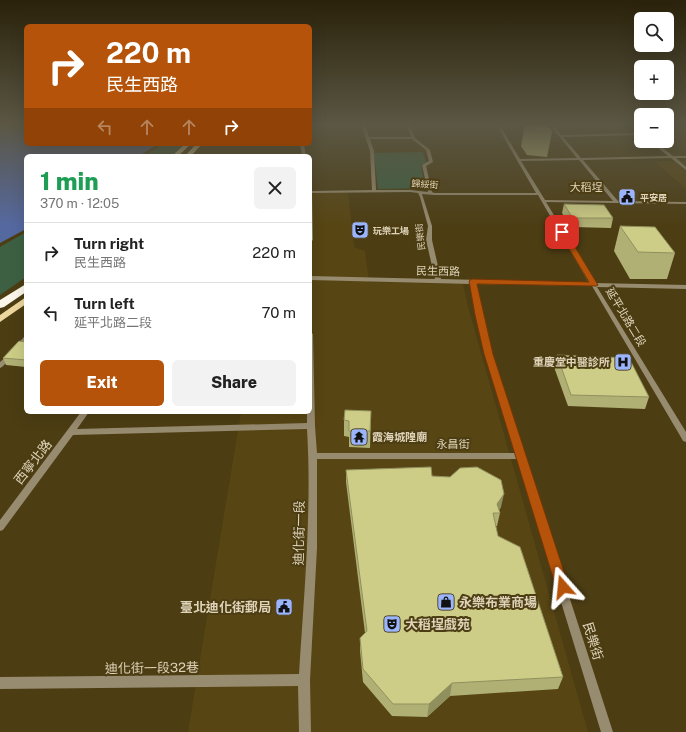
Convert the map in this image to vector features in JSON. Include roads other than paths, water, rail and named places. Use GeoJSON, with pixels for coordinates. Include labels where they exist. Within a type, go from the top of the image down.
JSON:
{"type":"FeatureCollection","features":[{"type":"Feature","properties":{"kind":"highway"},"geometry":{"type":"LineString","coordinates":[[0,305],[24,288]]}},
{"type":"Feature","properties":{"kind":"main road"},"geometry":{"type":"LineString","coordinates":[[0,319],[24,301]]}},
{"type":"Feature","properties":{"kind":"street"},"geometry":{"type":"LineString","coordinates":[[372,158],[374,192]]}},
{"type":"Feature","properties":{"kind":"street"},"geometry":{"type":"LineString","coordinates":[[430,158],[431,162],[424,166],[430,193]]}},
{"type":"Feature","properties":{"kind":"street"},"geometry":{"type":"LineString","coordinates":[[519,160],[665,158]]}},
{"type":"Feature","properties":{"kind":"street"},"geometry":{"type":"LineString","coordinates":[[672,158],[686,169]]}},
{"type":"Feature","properties":{"kind":"street","name":"延平北路二段"},"geometry":{"type":"LineString","coordinates":[[519,160],[686,439]]}},
{"type":"Feature","properties":{"kind":"street"},"geometry":{"type":"LineString","coordinates":[[581,160],[617,202]]}},
{"type":"Feature","properties":{"kind":"street","name":"歸綏街"},"geometry":{"type":"LineString","coordinates":[[312,191],[539,194]]}},
{"type":"Feature","properties":{"kind":"street","name":"民樂街"},"geometry":{"type":"LineString","coordinates":[[419,192],[422,197],[430,226],[430,240],[438,281]]}},
{"type":"Feature","properties":{"kind":"street"},"geometry":{"type":"LineString","coordinates":[[544,201],[686,203]]}},
{"type":"Feature","properties":{"kind":"street","name":"民生西路"},"geometry":{"type":"LineString","coordinates":[[312,278],[686,287]]}},
{"type":"Feature","properties":{"kind":"street","name":"民樂街"},"geometry":{"type":"LineString","coordinates":[[472,281],[485,342],[607,732]]}},
{"type":"Feature","properties":{"kind":"street"},"geometry":{"type":"LineString","coordinates":[[0,366],[24,340]]}},
{"type":"Feature","properties":{"kind":"street","name":"西寧北路"},"geometry":{"type":"LineString","coordinates":[[0,527],[72,432],[84,414]]}},
{"type":"Feature","properties":{"kind":"street","name":"迪化街一段"},"geometry":{"type":"LineString","coordinates":[[305,732],[304,680],[312,548],[313,456],[311,414]]}},
{"type":"Feature","properties":{"kind":"street"},"geometry":{"type":"LineString","coordinates":[[72,432],[311,426]]}},
{"type":"Feature","properties":{"kind":"street","name":"永昌街"},"geometry":{"type":"LineString","coordinates":[[313,456],[521,456]]}},
{"type":"Feature","properties":{"kind":"street","name":"迪化街一段32巷"},"geometry":{"type":"LineString","coordinates":[[0,683],[304,680]]}},
{"type":"Feature","properties":{"kind":"water"},"geometry":{"type":"Polygon","coordinates":[[[0,158],[24,158],[24,230],[0,243],[0,158]]]}},
{"type":"Feature","properties":{"kind":"place","name":"平安居"},"geometry":{"type":"Point","coordinates":[627,197]}},
{"type":"Feature","properties":{"kind":"place","name":"玩樂工場"},"geometry":{"type":"Point","coordinates":[360,230]}},
{"type":"Feature","properties":{"kind":"place","name":"重慶堂中醫診所"},"geometry":{"type":"Point","coordinates":[623,362]}},
{"type":"Feature","properties":{"kind":"place","name":"霞海城隍廟"},"geometry":{"type":"Point","coordinates":[359,437]}},
{"type":"Feature","properties":{"kind":"place","name":"永樂布業商場"},"geometry":{"type":"Point","coordinates":[446,602]}},
{"type":"Feature","properties":{"kind":"place","name":"臺北迪化街郵局"},"geometry":{"type":"Point","coordinates":[284,607]}},
{"type":"Feature","properties":{"kind":"place","name":"大稻埕戲苑"},"geometry":{"type":"Point","coordinates":[392,624]}},
{"type":"Feature","properties":{"kind":"district","name":"大稻埕"},"geometry":{"type":"Point","coordinates":[586,187]}}]}
